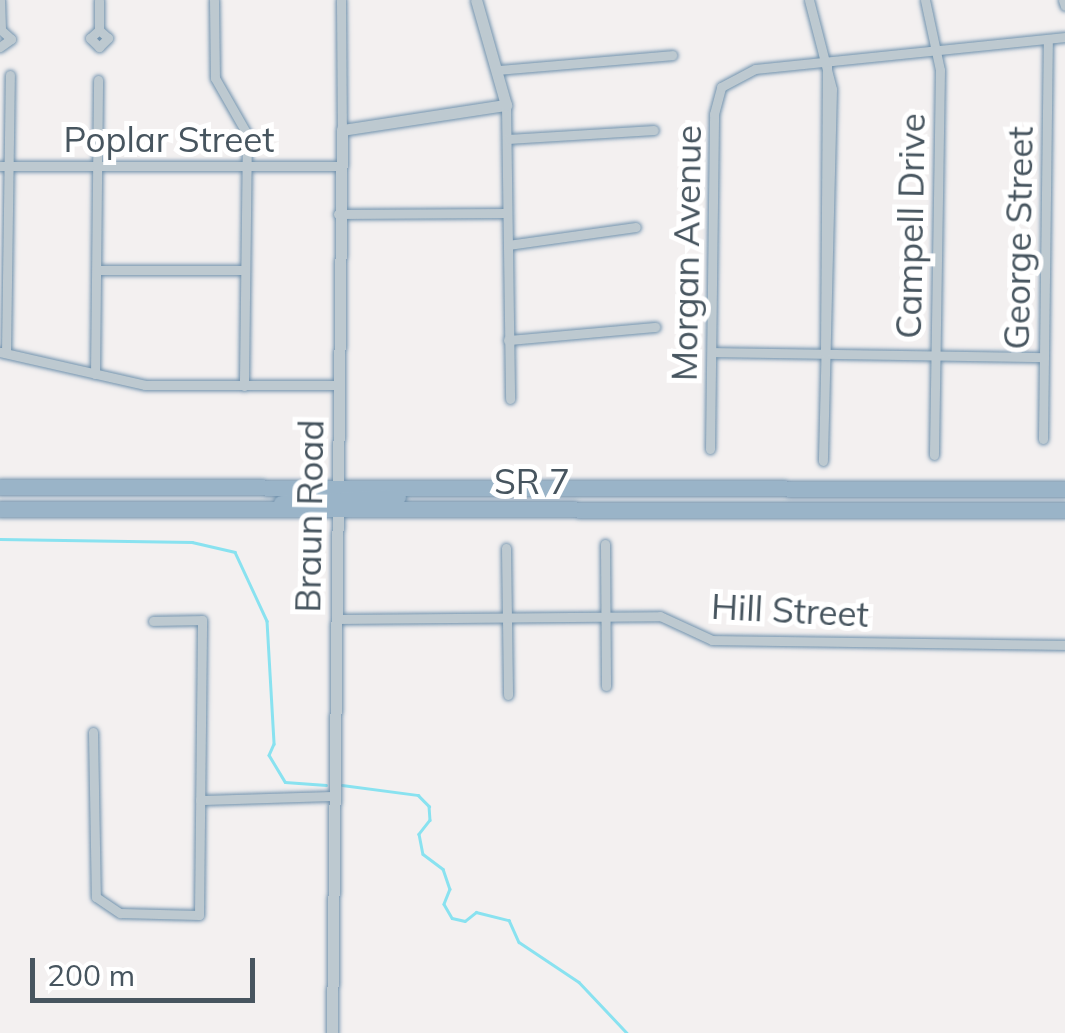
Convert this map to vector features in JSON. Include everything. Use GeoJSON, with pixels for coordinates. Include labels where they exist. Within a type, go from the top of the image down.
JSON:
{"type":"FeatureCollection","features":[{"type":"Feature","properties":{"kind":"highway","name":"SR 7"},"geometry":{"type":"LineString","coordinates":[[0,488],[336,500],[1065,510]]}},
{"type":"Feature","properties":{"kind":"highway","name":"SR 7"},"geometry":{"type":"LineString","coordinates":[[0,509],[204,511],[469,489],[1065,489]]}},
{"type":"Feature","properties":{"kind":"street"},"geometry":{"type":"LineString","coordinates":[[0,0],[0,29],[10,40],[0,48]]}},
{"type":"Feature","properties":{"kind":"street"},"geometry":{"type":"LineString","coordinates":[[99,0],[99,30]]}},
{"type":"Feature","properties":{"kind":"street"},"geometry":{"type":"LineString","coordinates":[[214,0],[215,78],[243,122],[247,167],[244,386]]}},
{"type":"Feature","properties":{"kind":"street","name":"Braun Road"},"geometry":{"type":"LineString","coordinates":[[332,1033],[341,0]]}},
{"type":"Feature","properties":{"kind":"street"},"geometry":{"type":"LineString","coordinates":[[476,0],[506,104],[510,400]]}},
{"type":"Feature","properties":{"kind":"street"},"geometry":{"type":"LineString","coordinates":[[809,0],[827,63],[823,461]]}},
{"type":"Feature","properties":{"kind":"street","name":"Campell Drive"},"geometry":{"type":"LineString","coordinates":[[925,0],[939,50],[934,455]]}},
{"type":"Feature","properties":{"kind":"street"},"geometry":{"type":"LineString","coordinates":[[827,63],[1065,36]]}},
{"type":"Feature","properties":{"kind":"street","name":"George Street"},"geometry":{"type":"LineString","coordinates":[[1043,439],[1048,39]]}},
{"type":"Feature","properties":{"kind":"street"},"geometry":{"type":"LineString","coordinates":[[498,70],[672,55]]}},
{"type":"Feature","properties":{"kind":"street","name":"Morgan Avenue"},"geometry":{"type":"LineString","coordinates":[[710,449],[715,106],[721,87],[745,72],[827,63]]}},
{"type":"Feature","properties":{"kind":"street"},"geometry":{"type":"LineString","coordinates":[[10,75],[3,353],[144,385],[338,385]]}},
{"type":"Feature","properties":{"kind":"street"},"geometry":{"type":"LineString","coordinates":[[95,374],[98,80]]}},
{"type":"Feature","properties":{"kind":"street"},"geometry":{"type":"LineString","coordinates":[[342,130],[506,104]]}},
{"type":"Feature","properties":{"kind":"street"},"geometry":{"type":"LineString","coordinates":[[508,139],[654,130]]}},
{"type":"Feature","properties":{"kind":"street","name":"Poplar Street"},"geometry":{"type":"LineString","coordinates":[[5,166],[338,166]]}},
{"type":"Feature","properties":{"kind":"street"},"geometry":{"type":"LineString","coordinates":[[338,214],[508,214]]}},
{"type":"Feature","properties":{"kind":"street"},"geometry":{"type":"LineString","coordinates":[[508,245],[636,227]]}},
{"type":"Feature","properties":{"kind":"street"},"geometry":{"type":"LineString","coordinates":[[97,270],[245,270]]}},
{"type":"Feature","properties":{"kind":"street"},"geometry":{"type":"LineString","coordinates":[[508,340],[655,327]]}},
{"type":"Feature","properties":{"kind":"street"},"geometry":{"type":"LineString","coordinates":[[712,352],[1044,356]]}},
{"type":"Feature","properties":{"kind":"street"},"geometry":{"type":"LineString","coordinates":[[605,544],[606,686]]}},
{"type":"Feature","properties":{"kind":"street"},"geometry":{"type":"LineString","coordinates":[[506,548],[508,695]]}},
{"type":"Feature","properties":{"kind":"street","name":"Hill Street"},"geometry":{"type":"LineString","coordinates":[[336,619],[672,618],[703,638],[728,641],[1065,645]]}},
{"type":"Feature","properties":{"kind":"street"},"geometry":{"type":"LineString","coordinates":[[92,732],[92,884],[105,907],[200,915],[202,620],[154,621]]}},
{"type":"Feature","properties":{"kind":"street"},"geometry":{"type":"LineString","coordinates":[[200,800],[335,796]]}},
{"type":"Feature","properties":{"kind":"waterway"},"geometry":{"type":"LineString","coordinates":[[0,539],[192,542],[235,552],[267,621],[274,744],[269,755],[285,782],[326,785]]}},
{"type":"Feature","properties":{"kind":"waterway"},"geometry":{"type":"LineString","coordinates":[[342,785],[418,795],[429,806],[430,820],[419,834],[423,854],[443,869],[450,889],[444,904],[452,918],[465,921],[476,912],[509,920],[519,942],[579,982],[627,1033]]}}]}
